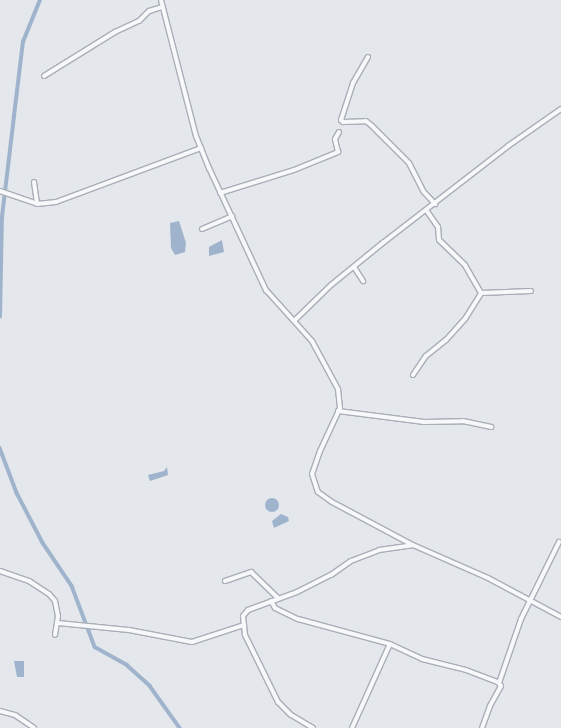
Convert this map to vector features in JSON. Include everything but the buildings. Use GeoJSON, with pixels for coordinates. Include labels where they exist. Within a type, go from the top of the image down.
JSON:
{"type":"FeatureCollection","features":[{"type":"Feature","properties":{"kind":"street"},"geometry":{"type":"LineString","coordinates":[[160,0],[173,44],[174,56],[201,148],[220,193],[266,290],[312,340],[338,389],[340,408],[320,451],[312,474],[313,484],[318,492],[332,502],[413,545],[453,560],[532,600],[561,617]]}},
{"type":"Feature","properties":{"kind":"street"},"geometry":{"type":"LineString","coordinates":[[44,76],[115,32],[139,21],[149,11],[162,7]]}},
{"type":"Feature","properties":{"kind":"street"},"geometry":{"type":"LineString","coordinates":[[368,57],[353,83],[341,120],[343,122],[366,121],[371,125],[409,163],[423,191],[436,204]]}},
{"type":"Feature","properties":{"kind":"street"},"geometry":{"type":"LineString","coordinates":[[295,320],[354,267],[508,146],[561,109]]}},
{"type":"Feature","properties":{"kind":"street"},"geometry":{"type":"LineString","coordinates":[[220,193],[294,170],[338,152],[336,139],[339,132]]}},
{"type":"Feature","properties":{"kind":"street"},"geometry":{"type":"LineString","coordinates":[[0,192],[37,204],[56,202],[201,148]]}},
{"type":"Feature","properties":{"kind":"street"},"geometry":{"type":"LineString","coordinates":[[34,182],[37,204]]}},
{"type":"Feature","properties":{"kind":"street"},"geometry":{"type":"LineString","coordinates":[[427,211],[438,227],[439,240],[465,265],[481,294]]}},
{"type":"Feature","properties":{"kind":"street"},"geometry":{"type":"LineString","coordinates":[[202,229],[232,216]]}},
{"type":"Feature","properties":{"kind":"street"},"geometry":{"type":"LineString","coordinates":[[354,267],[363,281]]}},
{"type":"Feature","properties":{"kind":"street"},"geometry":{"type":"LineString","coordinates":[[481,294],[531,291]]}},
{"type":"Feature","properties":{"kind":"street"},"geometry":{"type":"LineString","coordinates":[[413,375],[426,356],[446,340],[465,319],[481,294]]}},
{"type":"Feature","properties":{"kind":"street"},"geometry":{"type":"LineString","coordinates":[[338,411],[424,422],[463,421],[492,427]]}},
{"type":"Feature","properties":{"kind":"street"},"geometry":{"type":"LineString","coordinates":[[482,728],[490,706],[501,686],[499,683],[521,619],[532,600],[559,542]]}},
{"type":"Feature","properties":{"kind":"street"},"geometry":{"type":"LineString","coordinates":[[313,728],[291,715],[278,702],[245,635],[243,616],[248,610],[331,575],[351,560],[386,549],[413,545]]}},
{"type":"Feature","properties":{"kind":"street"},"geometry":{"type":"LineString","coordinates":[[0,571],[29,581],[49,594],[57,608],[58,623],[55,635]]}},
{"type":"Feature","properties":{"kind":"street"},"geometry":{"type":"LineString","coordinates":[[225,581],[251,572],[278,598]]}},
{"type":"Feature","properties":{"kind":"street"},"geometry":{"type":"LineString","coordinates":[[271,601],[275,608],[298,618],[390,644],[422,659],[466,670],[499,683]]}},
{"type":"Feature","properties":{"kind":"street"},"geometry":{"type":"LineString","coordinates":[[58,623],[129,630],[192,642],[244,625]]}},
{"type":"Feature","properties":{"kind":"street"},"geometry":{"type":"LineString","coordinates":[[352,728],[390,644]]}},
{"type":"Feature","properties":{"kind":"street"},"geometry":{"type":"LineString","coordinates":[[0,711],[15,715],[34,728]]}},
{"type":"Feature","properties":{"kind":"water"},"geometry":{"type":"Polygon","coordinates":[[[179,221],[186,243],[185,252],[175,255],[171,248],[170,223],[179,221]]]}},
{"type":"Feature","properties":{"kind":"water"},"geometry":{"type":"Polygon","coordinates":[[[222,240],[224,252],[209,256],[209,247],[222,240]]]}},
{"type":"Feature","properties":{"kind":"water"},"geometry":{"type":"Polygon","coordinates":[[[167,467],[168,475],[150,481],[148,475],[164,471],[167,467]]]}},
{"type":"Feature","properties":{"kind":"water"},"geometry":{"type":"Polygon","coordinates":[[[272,498],[277,500],[279,505],[277,510],[272,512],[267,510],[265,505],[267,500],[272,498]]]}},
{"type":"Feature","properties":{"kind":"water"},"geometry":{"type":"Polygon","coordinates":[[[281,514],[288,517],[289,521],[274,528],[272,521],[281,514]]]}},
{"type":"Feature","properties":{"kind":"water"},"geometry":{"type":"Polygon","coordinates":[[[14,661],[24,661],[24,677],[17,677],[14,661]]]}},
{"type":"Feature","properties":{"kind":"waterway"},"geometry":{"type":"LineString","coordinates":[[0,317],[2,217],[23,42],[40,0]]}},
{"type":"Feature","properties":{"kind":"waterway"},"geometry":{"type":"LineString","coordinates":[[0,448],[17,493],[43,543],[72,586],[95,647],[127,665],[150,686],[180,728]]}}]}
